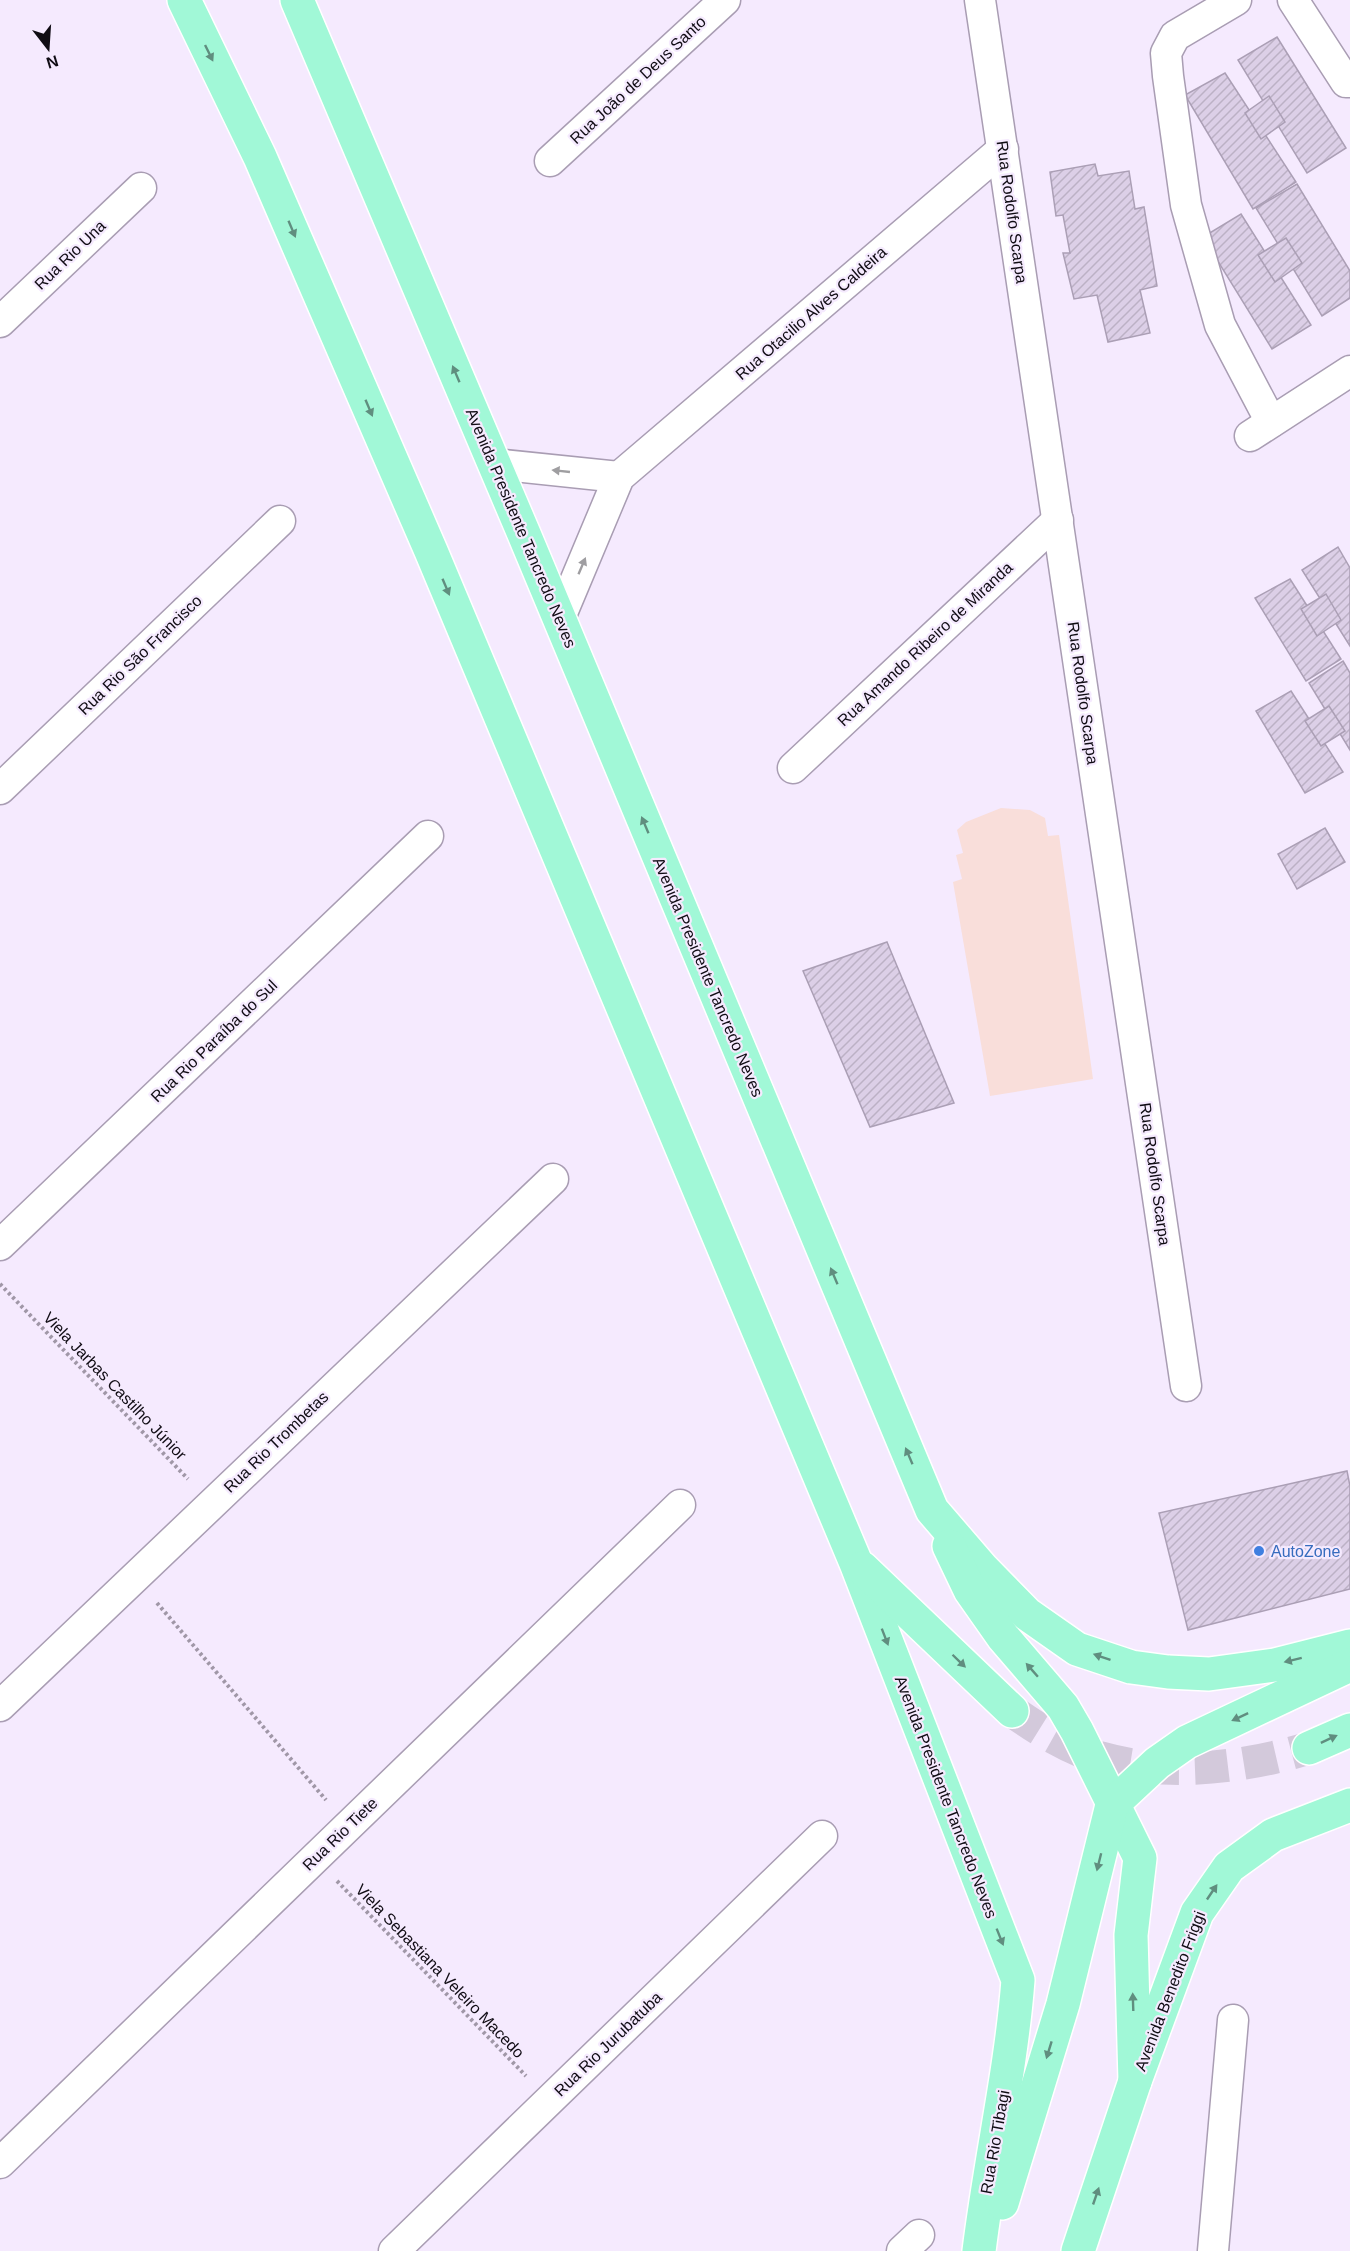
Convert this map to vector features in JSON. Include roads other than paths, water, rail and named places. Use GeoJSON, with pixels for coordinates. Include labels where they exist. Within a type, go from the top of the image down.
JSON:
{"type":"FeatureCollection","features":[{"type":"Feature","properties":{"kind":"main road","name":"Avenida Presidente Tancredo Neves"},"geometry":{"type":"LineString","coordinates":[[184,0],[260,157],[431,552],[856,1563],[1018,1980],[1014,2034]]}},
{"type":"Feature","properties":{"kind":"main road","name":"Avenida Presidente Tancredo Neves"},"geometry":{"type":"LineString","coordinates":[[297,0],[495,464],[932,1510],[982,1568],[1027,1614],[1077,1649],[1131,1667],[1209,1674],[1275,1665],[1350,1646]]}},
{"type":"Feature","properties":{"kind":"main road"},"geometry":{"type":"LineString","coordinates":[[932,1510],[970,1590],[1003,1637],[1063,1707],[1081,1738],[1140,1858],[1131,1935],[1135,2081]]}},
{"type":"Feature","properties":{"kind":"main road","name":"Avenida Presidente Tancredo Neves"},"geometry":{"type":"LineString","coordinates":[[856,1563],[1012,1712]]}},
{"type":"Feature","properties":{"kind":"main road"},"geometry":{"type":"LineString","coordinates":[[988,2251],[1063,2004],[1112,1805],[1156,1763],[1187,1742],[1350,1665]]}},
{"type":"Feature","properties":{"kind":"main road"},"geometry":{"type":"LineString","coordinates":[[1309,1748],[1350,1730]]}},
{"type":"Feature","properties":{"kind":"main road","name":"Avenida Benedito Friggi"},"geometry":{"type":"LineString","coordinates":[[1078,2251],[1135,2081],[1197,1913],[1229,1867],[1273,1835],[1350,1804]]}},
{"type":"Feature","properties":{"kind":"main road","name":"Rua Rio Tibagi"},"geometry":{"type":"LineString","coordinates":[[979,2251],[985,2197],[1014,2034]]}},
{"type":"Feature","properties":{"kind":"street","name":"Rua João de Deus Santo"},"geometry":{"type":"LineString","coordinates":[[550,161],[725,0]]}},
{"type":"Feature","properties":{"kind":"street","name":"Rua Rodolfo Scarpa"},"geometry":{"type":"LineString","coordinates":[[980,0],[1186,1386]]}},
{"type":"Feature","properties":{"kind":"street"},"geometry":{"type":"LineString","coordinates":[[1236,0],[1175,36],[1166,53],[1186,205],[1220,325],[1260,429],[1350,371]]}},
{"type":"Feature","properties":{"kind":"street"},"geometry":{"type":"LineString","coordinates":[[1293,0],[1346,82],[1350,81]]}},
{"type":"Feature","properties":{"kind":"street","name":"Rua Otacilio Alves Caldeira"},"geometry":{"type":"LineString","coordinates":[[619,477],[1003,148]]}},
{"type":"Feature","properties":{"kind":"street","name":"Rua Rio Una"},"geometry":{"type":"LineString","coordinates":[[0,322],[141,188]]}},
{"type":"Feature","properties":{"kind":"street"},"geometry":{"type":"LineString","coordinates":[[495,464],[619,477],[559,620]]}},
{"type":"Feature","properties":{"kind":"street","name":"Rua Amando Ribeiro de Miranda"},"geometry":{"type":"LineString","coordinates":[[793,768],[1058,520]]}},
{"type":"Feature","properties":{"kind":"street","name":"Rua Rio São Francisco"},"geometry":{"type":"LineString","coordinates":[[0,789],[280,521]]}},
{"type":"Feature","properties":{"kind":"street","name":"Rua Rio Paraíba do Sul"},"geometry":{"type":"LineString","coordinates":[[0,1245],[428,836]]}},
{"type":"Feature","properties":{"kind":"street","name":"Rua Rio Trombetas"},"geometry":{"type":"LineString","coordinates":[[0,1706],[553,1179]]}},
{"type":"Feature","properties":{"kind":"street","name":"Rua Rio Tiete"},"geometry":{"type":"LineString","coordinates":[[0,2163],[680,1504]]}},
{"type":"Feature","properties":{"kind":"street","name":"Rua Rio Jurubatuba"},"geometry":{"type":"LineString","coordinates":[[394,2251],[822,1836]]}},
{"type":"Feature","properties":{"kind":"street"},"geometry":{"type":"LineString","coordinates":[[1213,2251],[1233,2020]]}},
{"type":"Feature","properties":{"kind":"tunnel"},"geometry":{"type":"LineString","coordinates":[[1012,1711],[1077,1750],[1126,1764],[1205,1768],[1258,1761],[1309,1748]]}},
{"type":"Feature","properties":{"kind":"place","name":"AutoZone"},"geometry":{"type":"Point","coordinates":[1259,1551]}}]}
